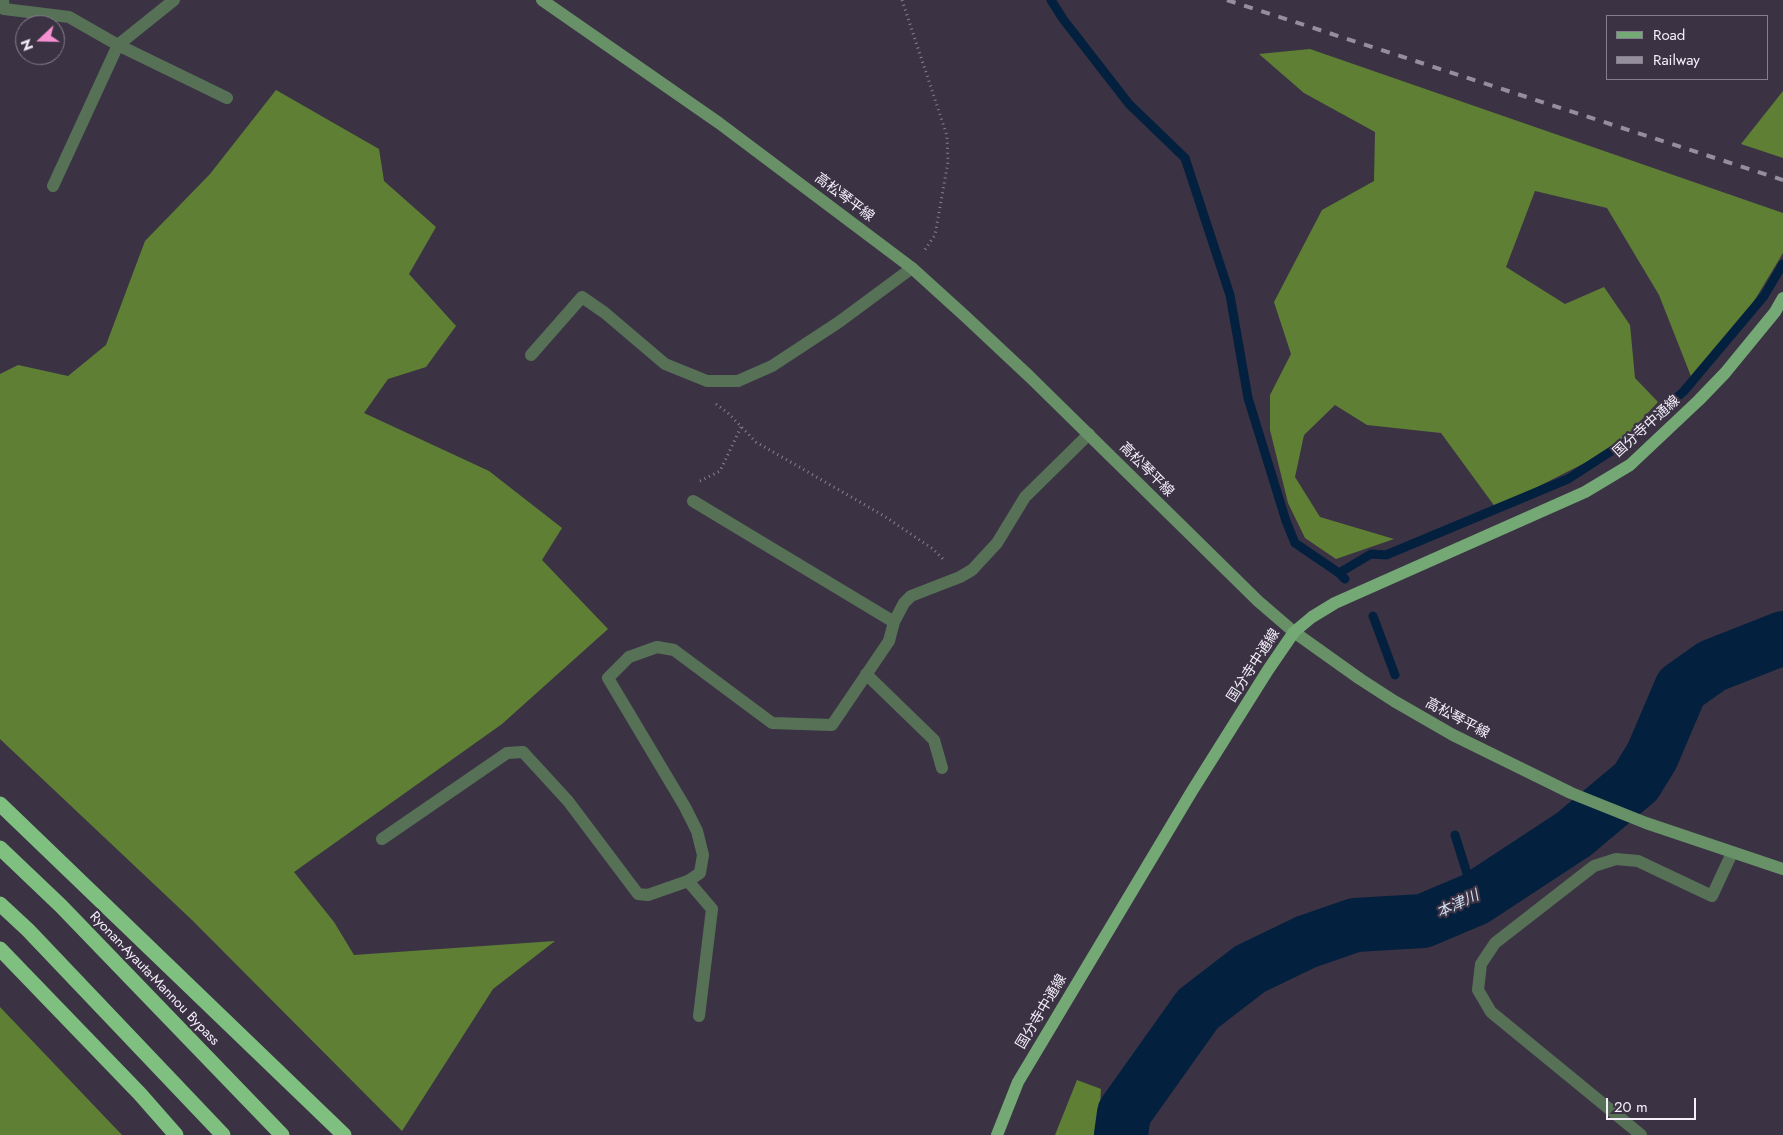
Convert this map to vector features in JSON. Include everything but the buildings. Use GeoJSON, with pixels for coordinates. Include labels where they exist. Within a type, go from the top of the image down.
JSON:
{"type":"FeatureCollection","features":[{"type":"Feature","properties":{"kind":"highway"},"geometry":{"type":"LineString","coordinates":[[0,804],[344,1135]]}},
{"type":"Feature","properties":{"kind":"highway","name":"Ryonan-Ayauta-Mannou Bypass"},"geometry":{"type":"LineString","coordinates":[[0,848],[61,906],[282,1135]]}},
{"type":"Feature","properties":{"kind":"highway"},"geometry":{"type":"LineString","coordinates":[[0,904],[28,930],[223,1135]]}},
{"type":"Feature","properties":{"kind":"highway"},"geometry":{"type":"LineString","coordinates":[[0,949],[140,1094],[176,1135]]}},
{"type":"Feature","properties":{"kind":"main road","name":"高松琴平線"},"geometry":{"type":"LineString","coordinates":[[542,0],[718,123],[912,268],[966,316],[1258,601],[1294,632],[1394,701],[1453,735],[1571,793],[1646,823],[1783,869]]}},
{"type":"Feature","properties":{"kind":"main road","name":"国分寺中通線"},"geometry":{"type":"LineString","coordinates":[[997,1135],[1018,1082],[1192,791],[1294,632],[1312,617],[1335,603],[1585,492],[1630,465],[1725,373],[1775,312],[1783,298]]}},
{"type":"Feature","properties":{"kind":"street"},"geometry":{"type":"LineString","coordinates":[[53,186],[118,45],[174,0]]}},
{"type":"Feature","properties":{"kind":"street"},"geometry":{"type":"LineString","coordinates":[[2,5],[69,17],[118,45],[227,98]]}},
{"type":"Feature","properties":{"kind":"street"},"geometry":{"type":"LineString","coordinates":[[531,355],[582,297],[605,312],[665,364],[707,381],[738,381],[772,366],[839,322],[912,268]]}},
{"type":"Feature","properties":{"kind":"street"},"geometry":{"type":"LineString","coordinates":[[382,839],[507,753],[523,752],[568,801],[638,894],[648,895],[688,881],[700,873],[703,855],[697,831],[685,807],[608,678],[629,657],[657,647],[674,650],[772,723],[832,725],[889,642],[894,622],[904,603],[911,596],[960,577],[972,570],[997,543],[1024,497],[1089,434]]}},
{"type":"Feature","properties":{"kind":"street"},"geometry":{"type":"LineString","coordinates":[[692,501],[894,622]]}},
{"type":"Feature","properties":{"kind":"street"},"geometry":{"type":"LineString","coordinates":[[866,674],[934,740],[942,768]]}},
{"type":"Feature","properties":{"kind":"street"},"geometry":{"type":"LineString","coordinates":[[1641,1135],[1491,1012],[1478,990],[1481,964],[1495,943],[1594,866],[1616,859],[1638,861],[1712,896],[1732,853]]}},
{"type":"Feature","properties":{"kind":"street"},"geometry":{"type":"LineString","coordinates":[[688,881],[712,909],[699,1016]]}},
{"type":"Feature","properties":{"kind":"path"},"geometry":{"type":"LineString","coordinates":[[902,0],[947,136],[948,162],[935,235],[912,268]]}},
{"type":"Feature","properties":{"kind":"path"},"geometry":{"type":"LineString","coordinates":[[713,401],[728,413],[756,442],[884,516],[934,549],[960,577]]}},
{"type":"Feature","properties":{"kind":"path"},"geometry":{"type":"LineString","coordinates":[[692,501],[691,486],[720,471],[741,427]]}},
{"type":"Feature","properties":{"kind":"green space"},"geometry":{"type":"Polygon","coordinates":[[[1310,49],[1783,213],[1783,253],[1736,331],[1694,384],[1659,295],[1607,208],[1535,191],[1506,267],[1565,304],[1604,287],[1630,325],[1635,378],[1658,402],[1616,447],[1496,508],[1441,433],[1367,425],[1335,405],[1304,435],[1295,477],[1320,517],[1394,539],[1336,559],[1305,538],[1288,503],[1270,430],[1270,395],[1291,354],[1274,302],[1322,210],[1374,181],[1375,132],[1304,93],[1259,54],[1310,49]]]}},
{"type":"Feature","properties":{"kind":"green space"},"geometry":{"type":"Polygon","coordinates":[[[276,90],[379,149],[384,181],[436,227],[409,274],[456,326],[426,367],[388,379],[364,413],[489,471],[562,528],[542,560],[608,629],[502,724],[294,872],[334,922],[354,955],[555,941],[493,989],[402,1131],[192,920],[0,739],[0,374],[18,365],[68,376],[106,345],[145,241],[210,174],[276,90]]]}},
{"type":"Feature","properties":{"kind":"green space"},"geometry":{"type":"Polygon","coordinates":[[[1783,91],[1783,158],[1741,144],[1783,91]]]}},
{"type":"Feature","properties":{"kind":"green space"},"geometry":{"type":"Polygon","coordinates":[[[0,1007],[122,1135],[0,1135],[0,1007]]]}},
{"type":"Feature","properties":{"kind":"green space"},"geometry":{"type":"Polygon","coordinates":[[[1077,1080],[1101,1089],[1098,1135],[1055,1135],[1077,1080]]]}},
{"type":"Feature","properties":{"kind":"waterway"},"geometry":{"type":"LineString","coordinates":[[1051,0],[1063,19],[1129,104],[1185,158],[1230,295],[1248,398],[1286,521],[1295,543],[1345,579]]}},
{"type":"Feature","properties":{"kind":"waterway"},"geometry":{"type":"LineString","coordinates":[[1339,573],[1371,554],[1386,555],[1568,479],[1633,437],[1684,391],[1764,296],[1783,264]]}},
{"type":"Feature","properties":{"kind":"waterway"},"geometry":{"type":"LineString","coordinates":[[1373,616],[1395,675]]}},
{"type":"Feature","properties":{"kind":"waterway","name":"本津川"},"geometry":{"type":"LineString","coordinates":[[1121,1135],[1124,1113],[1198,1009],[1250,969],[1306,942],[1355,925],[1423,921],[1475,899],[1574,834],[1636,782],[1652,756],[1681,688],[1712,666],[1783,638]]}},
{"type":"Feature","properties":{"kind":"waterway"},"geometry":{"type":"LineString","coordinates":[[1455,835],[1475,899]]}},
{"type":"Feature","properties":{"kind":"railway"},"geometry":{"type":"LineString","coordinates":[[1227,0],[1783,180]]}}]}
